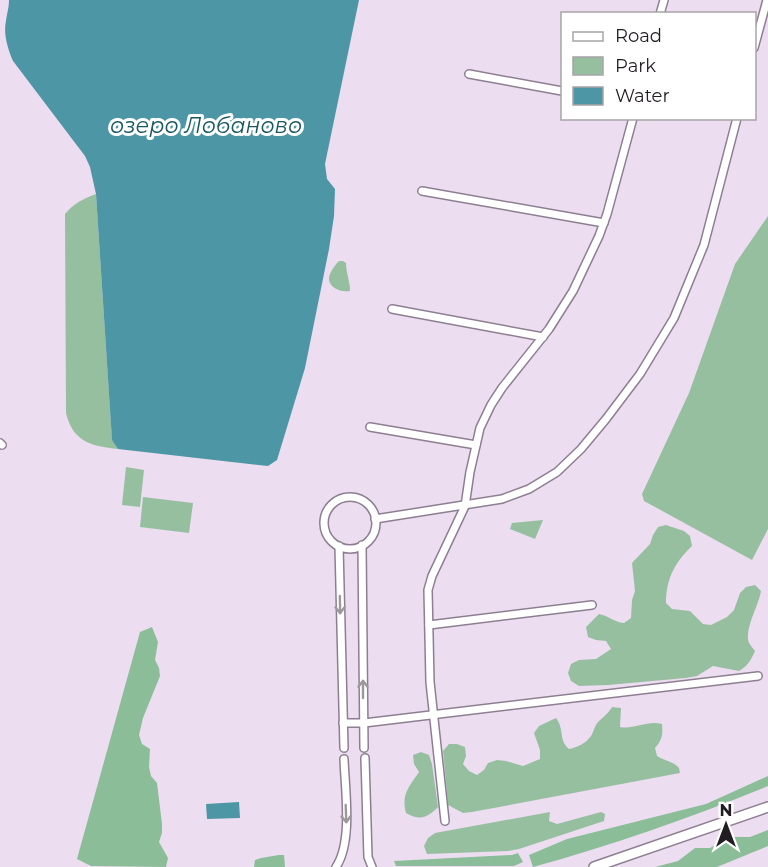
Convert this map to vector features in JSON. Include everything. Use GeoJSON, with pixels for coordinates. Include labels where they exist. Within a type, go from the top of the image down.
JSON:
{"type":"FeatureCollection","features":[{"type":"Feature","properties":{"kind":"main road"},"geometry":{"type":"LineString","coordinates":[[594,867],[768,807]]}},
{"type":"Feature","properties":{"kind":"street"},"geometry":{"type":"LineString","coordinates":[[756,41],[767,1],[757,0]]}},
{"type":"Feature","properties":{"kind":"street"},"geometry":{"type":"LineString","coordinates":[[469,74],[561,91]]}},
{"type":"Feature","properties":{"kind":"street"},"geometry":{"type":"LineString","coordinates":[[444,821],[430,682],[428,590],[432,576],[465,506],[480,428],[502,388],[543,337],[573,291],[604,223],[632,120]]}},
{"type":"Feature","properties":{"kind":"street"},"geometry":{"type":"LineString","coordinates":[[375,519],[465,506],[520,493],[557,472],[606,420],[640,374],[674,318],[691,279],[704,244],[735,120]]}},
{"type":"Feature","properties":{"kind":"street"},"geometry":{"type":"LineString","coordinates":[[422,190],[604,223]]}},
{"type":"Feature","properties":{"kind":"street"},"geometry":{"type":"LineString","coordinates":[[392,309],[543,337]]}},
{"type":"Feature","properties":{"kind":"street"},"geometry":{"type":"LineString","coordinates":[[370,427],[476,445]]}},
{"type":"Feature","properties":{"kind":"street"},"geometry":{"type":"LineString","coordinates":[[350,497],[362,500],[371,508],[375,519],[374,532],[362,545],[351,549],[339,546],[327,536],[324,525],[326,514],[338,500],[350,497]]}},
{"type":"Feature","properties":{"kind":"street"},"geometry":{"type":"LineString","coordinates":[[362,545],[364,748]]}},
{"type":"Feature","properties":{"kind":"street"},"geometry":{"type":"LineString","coordinates":[[339,546],[344,748]]}},
{"type":"Feature","properties":{"kind":"street"},"geometry":{"type":"LineString","coordinates":[[429,625],[592,605]]}},
{"type":"Feature","properties":{"kind":"street"},"geometry":{"type":"LineString","coordinates":[[343,723],[364,723],[758,676]]}},
{"type":"Feature","properties":{"kind":"street"},"geometry":{"type":"LineString","coordinates":[[365,758],[368,857],[372,867]]}},
{"type":"Feature","properties":{"kind":"street"},"geometry":{"type":"LineString","coordinates":[[336,867],[340,861],[346,838],[344,759]]}},
{"type":"Feature","properties":{"kind":"green space"},"geometry":{"type":"Polygon","coordinates":[[[96,194],[112,439],[118,449],[84,441],[73,430],[66,413],[65,214],[79,202],[96,194]]]}},
{"type":"Feature","properties":{"kind":"green space"},"geometry":{"type":"Polygon","coordinates":[[[768,216],[768,529],[752,560],[644,501],[642,494],[689,393],[735,264],[768,216]]]}},
{"type":"Feature","properties":{"kind":"green space"},"geometry":{"type":"Polygon","coordinates":[[[339,261],[346,263],[350,291],[338,290],[331,285],[330,274],[339,261]]]}},
{"type":"Feature","properties":{"kind":"green space"},"geometry":{"type":"Polygon","coordinates":[[[126,467],[144,470],[140,507],[122,505],[126,467]]]}},
{"type":"Feature","properties":{"kind":"green space"},"geometry":{"type":"Polygon","coordinates":[[[143,497],[193,503],[189,533],[140,527],[143,497]]]}},
{"type":"Feature","properties":{"kind":"green space"},"geometry":{"type":"Polygon","coordinates":[[[543,520],[535,539],[510,529],[512,523],[543,520]]]}},
{"type":"Feature","properties":{"kind":"green space"},"geometry":{"type":"Polygon","coordinates":[[[666,525],[684,531],[690,536],[692,546],[676,565],[670,579],[666,603],[672,609],[690,611],[703,624],[711,625],[727,617],[734,610],[740,593],[746,587],[755,585],[761,591],[748,631],[749,643],[755,651],[752,657],[739,671],[713,666],[697,676],[686,678],[579,686],[571,681],[568,673],[571,664],[579,660],[596,659],[611,649],[606,641],[588,637],[586,627],[599,614],[624,623],[631,618],[635,591],[632,563],[650,544],[658,527],[666,525]]]}},
{"type":"Feature","properties":{"kind":"green space"},"geometry":{"type":"Polygon","coordinates":[[[152,627],[158,642],[155,660],[160,676],[143,718],[139,735],[142,744],[150,749],[149,767],[151,776],[157,783],[162,824],[159,842],[168,858],[166,867],[91,866],[77,859],[140,632],[152,627]]]}},
{"type":"Feature","properties":{"kind":"green space"},"geometry":{"type":"Polygon","coordinates":[[[612,707],[621,708],[620,727],[662,724],[661,737],[655,748],[657,756],[672,762],[679,768],[680,773],[472,812],[463,813],[448,805],[443,751],[449,744],[465,747],[466,756],[463,764],[477,775],[488,763],[497,760],[523,766],[540,759],[540,750],[534,733],[539,726],[556,718],[564,742],[569,749],[589,739],[598,722],[612,707]]]}},
{"type":"Feature","properties":{"kind":"green space"},"geometry":{"type":"Polygon","coordinates":[[[421,752],[429,755],[432,764],[438,807],[427,816],[419,818],[406,813],[405,796],[419,772],[414,764],[413,755],[421,752]]]}},
{"type":"Feature","properties":{"kind":"green space"},"geometry":{"type":"Polygon","coordinates":[[[768,776],[768,786],[622,840],[533,867],[529,855],[567,839],[706,804],[768,776]]]}},
{"type":"Feature","properties":{"kind":"green space"},"geometry":{"type":"Polygon","coordinates":[[[550,812],[549,821],[557,824],[601,812],[605,814],[604,821],[508,851],[427,854],[424,846],[428,838],[435,833],[550,812]]]}},
{"type":"Feature","properties":{"kind":"green space"},"geometry":{"type":"Polygon","coordinates":[[[768,830],[768,846],[717,867],[655,867],[678,861],[695,848],[710,848],[729,837],[750,837],[768,830]]]}},
{"type":"Feature","properties":{"kind":"green space"},"geometry":{"type":"Polygon","coordinates":[[[518,853],[523,862],[514,866],[396,866],[394,861],[512,855],[518,853]]]}},
{"type":"Feature","properties":{"kind":"green space"},"geometry":{"type":"Polygon","coordinates":[[[284,855],[285,867],[254,867],[255,860],[284,855]]]}},
{"type":"Feature","properties":{"kind":"water","name":"озеро Лобаново"},"geometry":{"type":"Polygon","coordinates":[[[9,0],[359,0],[325,164],[327,179],[335,189],[329,249],[305,368],[277,460],[268,466],[118,449],[112,440],[96,194],[90,167],[85,156],[13,61],[5,31],[9,0]]]}},
{"type":"Feature","properties":{"kind":"water"},"geometry":{"type":"Polygon","coordinates":[[[239,802],[240,818],[207,819],[206,804],[239,802]]]}}]}
